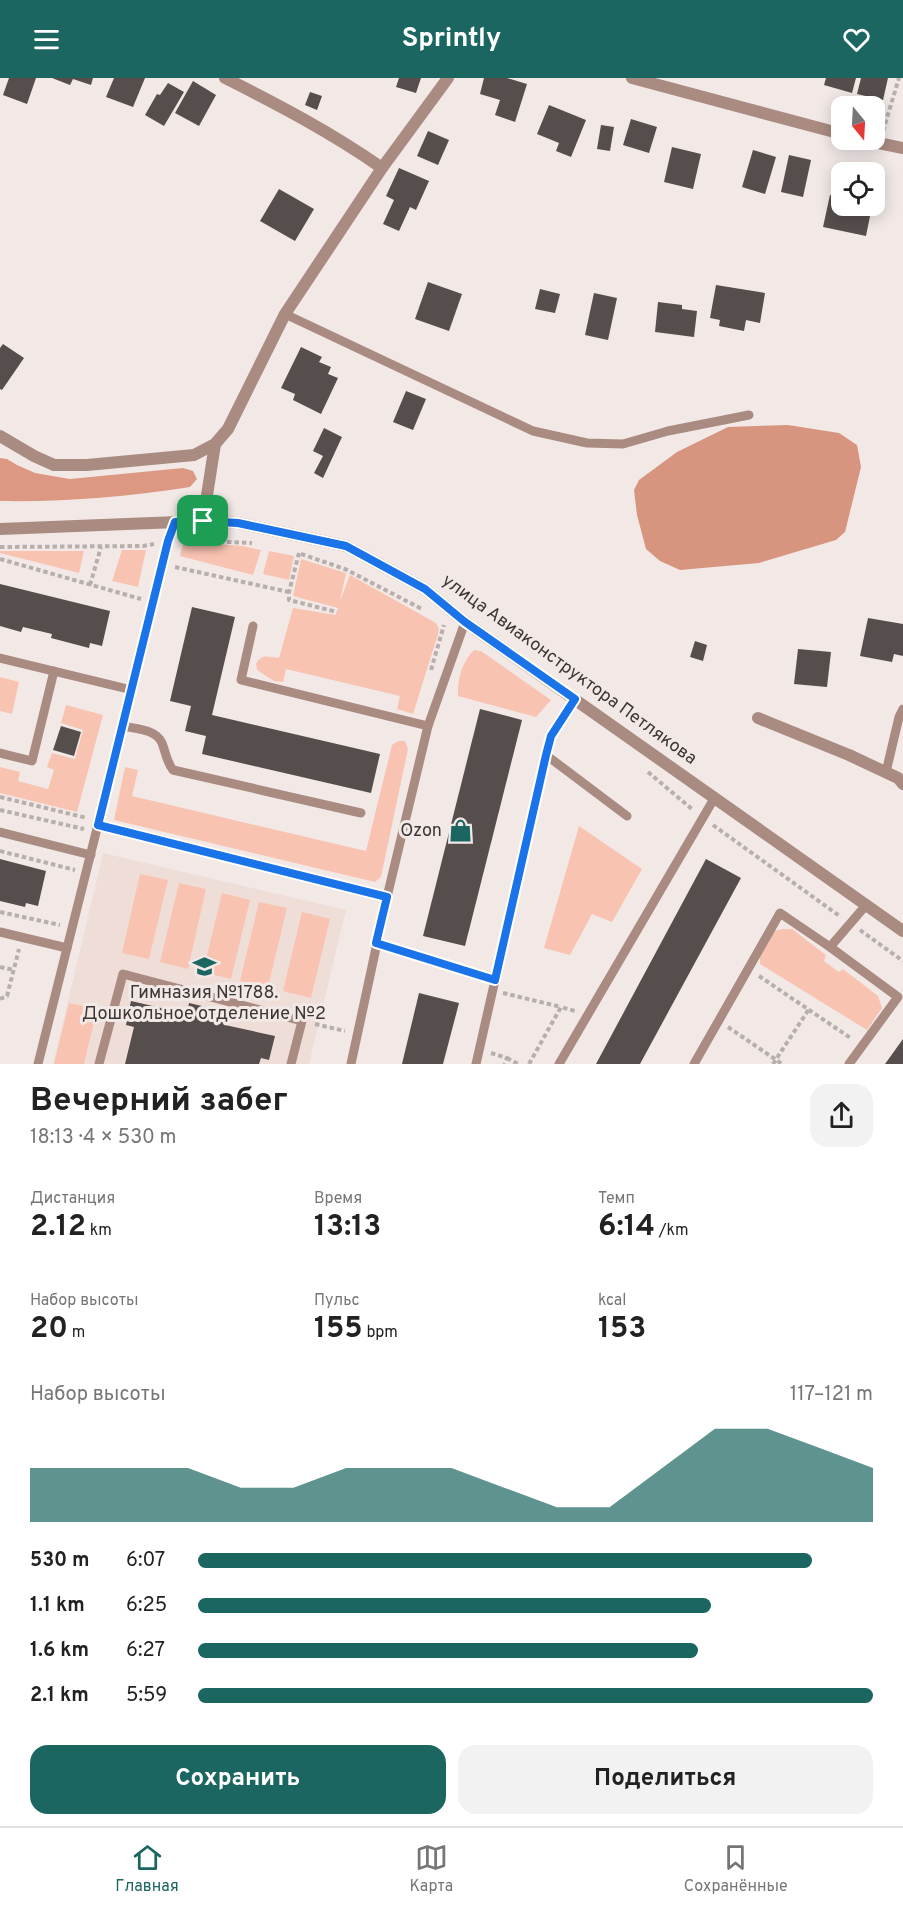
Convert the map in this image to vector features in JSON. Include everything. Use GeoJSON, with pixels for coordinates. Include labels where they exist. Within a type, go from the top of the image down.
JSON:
{"type":"FeatureCollection","features":[{"type":"Feature","properties":{"kind":"street"},"geometry":{"type":"LineString","coordinates":[[225,78],[342,140],[382,168]]}},
{"type":"Feature","properties":{"kind":"street"},"geometry":{"type":"LineString","coordinates":[[0,436],[54,465],[87,465],[194,455],[215,444],[228,429],[285,314],[382,168],[448,78]]}},
{"type":"Feature","properties":{"kind":"street"},"geometry":{"type":"LineString","coordinates":[[632,78],[831,131]]}},
{"type":"Feature","properties":{"kind":"street"},"geometry":{"type":"LineString","coordinates":[[885,145],[903,148]]}},
{"type":"Feature","properties":{"kind":"street"},"geometry":{"type":"LineString","coordinates":[[203,521],[215,444]]}},
{"type":"Feature","properties":{"kind":"street","name":"улица Авиаконструктора Петлякова"},"geometry":{"type":"LineString","coordinates":[[0,529],[203,521],[238,523],[346,546],[425,589],[465,622],[903,931]]}},
{"type":"Feature","properties":{"kind":"street"},"geometry":{"type":"LineString","coordinates":[[758,718],[849,755],[898,778],[903,784]]}},
{"type":"Feature","properties":{"kind":"lane"},"geometry":{"type":"LineString","coordinates":[[285,314],[533,431],[587,443],[623,444],[668,430],[749,415]]}},
{"type":"Feature","properties":{"kind":"lane"},"geometry":{"type":"LineString","coordinates":[[38,1064],[168,541],[175,522]]}},
{"type":"Feature","properties":{"kind":"lane"},"geometry":{"type":"LineString","coordinates":[[351,1064],[376,943],[428,726],[465,622]]}},
{"type":"Feature","properties":{"kind":"lane"},"geometry":{"type":"LineString","coordinates":[[253,626],[241,680],[428,726]]}},
{"type":"Feature","properties":{"kind":"lane"},"geometry":{"type":"LineString","coordinates":[[0,658],[132,690]]}},
{"type":"Feature","properties":{"kind":"lane"},"geometry":{"type":"LineString","coordinates":[[0,753],[32,761],[54,671]]}},
{"type":"Feature","properties":{"kind":"lane"},"geometry":{"type":"LineString","coordinates":[[477,1064],[551,736],[575,699]]}},
{"type":"Feature","properties":{"kind":"lane"},"geometry":{"type":"LineString","coordinates":[[886,772],[903,709]]}},
{"type":"Feature","properties":{"kind":"lane"},"geometry":{"type":"LineString","coordinates":[[123,726],[156,734],[162,742],[167,762],[173,770],[362,813]]}},
{"type":"Feature","properties":{"kind":"lane"},"geometry":{"type":"LineString","coordinates":[[546,755],[627,816]]}},
{"type":"Feature","properties":{"kind":"lane"},"geometry":{"type":"LineString","coordinates":[[559,1064],[715,797]]}},
{"type":"Feature","properties":{"kind":"lane"},"geometry":{"type":"LineString","coordinates":[[98,825],[387,897]]}},
{"type":"Feature","properties":{"kind":"lane"},"geometry":{"type":"LineString","coordinates":[[0,832],[91,855]]}},
{"type":"Feature","properties":{"kind":"lane"},"geometry":{"type":"LineString","coordinates":[[830,947],[867,904]]}},
{"type":"Feature","properties":{"kind":"lane"},"geometry":{"type":"LineString","coordinates":[[694,1064],[780,913],[898,997],[849,1064]]}},
{"type":"Feature","properties":{"kind":"lane"},"geometry":{"type":"LineString","coordinates":[[0,932],[67,948]]}},
{"type":"Feature","properties":{"kind":"lane"},"geometry":{"type":"LineString","coordinates":[[376,943],[495,980]]}},
{"type":"Feature","properties":{"kind":"lane"},"geometry":{"type":"LineString","coordinates":[[99,1064],[123,974],[302,1021],[291,1064]]}},
{"type":"Feature","properties":{"kind":"path"},"geometry":{"type":"LineString","coordinates":[[885,126],[898,78]]}},
{"type":"Feature","properties":{"kind":"path"},"geometry":{"type":"LineString","coordinates":[[0,547],[143,546],[168,541],[204,539],[255,543]]}},
{"type":"Feature","properties":{"kind":"path"},"geometry":{"type":"LineString","coordinates":[[90,585],[100,547]]}},
{"type":"Feature","properties":{"kind":"path"},"geometry":{"type":"LineString","coordinates":[[337,612],[289,600],[298,553],[345,569],[428,612]]}},
{"type":"Feature","properties":{"kind":"path"},"geometry":{"type":"LineString","coordinates":[[0,559],[153,602]]}},
{"type":"Feature","properties":{"kind":"path"},"geometry":{"type":"LineString","coordinates":[[163,564],[289,592]]}},
{"type":"Feature","properties":{"kind":"path"},"geometry":{"type":"LineString","coordinates":[[437,618],[459,638]]}},
{"type":"Feature","properties":{"kind":"path"},"geometry":{"type":"LineString","coordinates":[[640,766],[702,818],[903,961]]}},
{"type":"Feature","properties":{"kind":"path"},"geometry":{"type":"LineString","coordinates":[[0,797],[88,818],[85,829],[0,810]]}},
{"type":"Feature","properties":{"kind":"path"},"geometry":{"type":"LineString","coordinates":[[0,851],[75,871]]}},
{"type":"Feature","properties":{"kind":"path"},"geometry":{"type":"LineString","coordinates":[[0,912],[61,925]]}},
{"type":"Feature","properties":{"kind":"path"},"geometry":{"type":"LineString","coordinates":[[0,999],[7,996],[22,937]]}},
{"type":"Feature","properties":{"kind":"path"},"geometry":{"type":"LineString","coordinates":[[0,967],[14,970]]}},
{"type":"Feature","properties":{"kind":"path"},"geometry":{"type":"LineString","coordinates":[[748,969],[863,1046]]}},
{"type":"Feature","properties":{"kind":"path"},"geometry":{"type":"LineString","coordinates":[[493,991],[588,1014]]}},
{"type":"Feature","properties":{"kind":"path"},"geometry":{"type":"LineString","coordinates":[[529,1064],[561,1007]]}},
{"type":"Feature","properties":{"kind":"path"},"geometry":{"type":"LineString","coordinates":[[774,1062],[809,1010]]}},
{"type":"Feature","properties":{"kind":"path"},"geometry":{"type":"LineString","coordinates":[[719,1021],[774,1062],[782,1064]]}},
{"type":"Feature","properties":{"kind":"path"},"geometry":{"type":"LineString","coordinates":[[319,1025],[357,1033]]}},
{"type":"Feature","properties":{"kind":"path"},"geometry":{"type":"LineString","coordinates":[[480,1050],[507,1058],[518,1064]]}},
{"type":"Feature","properties":{"kind":"path"},"geometry":{"type":"LineString","coordinates":[[504,1064],[507,1058]]}},
{"type":"Feature","properties":{"kind":"shaded area"},"geometry":{"type":"Polygon","coordinates":[[[788,425],[839,433],[857,445],[861,467],[845,532],[836,540],[759,563],[680,570],[660,561],[646,549],[637,515],[634,490],[639,480],[677,452],[728,427],[788,425]]]}},
{"type":"Feature","properties":{"kind":"shaded area"},"geometry":{"type":"Polygon","coordinates":[[[0,458],[7,459],[35,473],[70,479],[183,468],[193,471],[197,479],[190,487],[143,494],[72,500],[0,501],[0,458]]]}},
{"type":"Feature","properties":{"kind":"shaded area"},"geometry":{"type":"Polygon","coordinates":[[[183,544],[243,546],[261,550],[253,575],[180,556],[183,544]]]}},
{"type":"Feature","properties":{"kind":"shaded area"},"geometry":{"type":"Polygon","coordinates":[[[122,550],[146,550],[138,587],[112,581],[122,550]]]}},
{"type":"Feature","properties":{"kind":"shaded area"},"geometry":{"type":"Polygon","coordinates":[[[0,551],[84,551],[79,573],[0,553],[0,551]]]}},
{"type":"Feature","properties":{"kind":"shaded area"},"geometry":{"type":"Polygon","coordinates":[[[269,551],[294,556],[289,580],[263,574],[269,551]]]}},
{"type":"Feature","properties":{"kind":"shaded area"},"geometry":{"type":"Polygon","coordinates":[[[301,559],[346,573],[340,601],[350,575],[436,623],[439,629],[438,634],[413,714],[397,709],[400,696],[286,669],[283,682],[274,681],[257,670],[256,664],[261,658],[266,656],[279,658],[293,608],[336,615],[338,608],[293,596],[301,559]]]}},
{"type":"Feature","properties":{"kind":"shaded area"},"geometry":{"type":"Polygon","coordinates":[[[474,650],[481,651],[551,700],[536,717],[458,696],[461,671],[474,650]]]}},
{"type":"Feature","properties":{"kind":"shaded area"},"geometry":{"type":"Polygon","coordinates":[[[0,677],[19,682],[12,714],[0,711],[0,677]]]}},
{"type":"Feature","properties":{"kind":"shaded area"},"geometry":{"type":"Polygon","coordinates":[[[66,705],[103,715],[77,812],[0,793],[0,767],[20,772],[18,781],[48,789],[54,770],[47,767],[52,753],[75,759],[83,730],[61,723],[66,705]]]}},
{"type":"Feature","properties":{"kind":"shaded area"},"geometry":{"type":"Polygon","coordinates":[[[398,741],[405,741],[408,749],[381,877],[375,882],[114,820],[125,767],[138,770],[132,796],[366,851],[392,745],[398,741]]]}},
{"type":"Feature","properties":{"kind":"shaded area"},"geometry":{"type":"Polygon","coordinates":[[[579,826],[642,869],[612,922],[592,914],[570,955],[544,948],[579,826]]]}},
{"type":"Feature","properties":{"kind":"shaded area","name":"Гимназия №1788. Дошкольное отделение №2"},"geometry":{"type":"Polygon","coordinates":[[[103,853],[346,910],[309,1064],[53,1064],[103,853]]]}},
{"type":"Feature","properties":{"kind":"shaded area"},"geometry":{"type":"Polygon","coordinates":[[[140,874],[168,880],[149,959],[122,953],[140,874]]]}},
{"type":"Feature","properties":{"kind":"shaded area"},"geometry":{"type":"Polygon","coordinates":[[[179,883],[206,889],[188,969],[160,962],[179,883]]]}},
{"type":"Feature","properties":{"kind":"shaded area"},"geometry":{"type":"Polygon","coordinates":[[[222,893],[250,900],[231,979],[203,972],[222,893]]]}},
{"type":"Feature","properties":{"kind":"shaded area"},"geometry":{"type":"Polygon","coordinates":[[[259,902],[287,908],[268,987],[240,981],[259,902]]]}},
{"type":"Feature","properties":{"kind":"shaded area"},"geometry":{"type":"Polygon","coordinates":[[[302,912],[330,919],[311,998],[283,991],[302,912]]]}},
{"type":"Feature","properties":{"kind":"shaded area"},"geometry":{"type":"Polygon","coordinates":[[[792,929],[826,955],[824,961],[839,972],[843,969],[878,996],[882,1008],[867,1030],[760,964],[760,956],[773,931],[792,929]]]}},
{"type":"Feature","properties":{"kind":"shaded area"},"geometry":{"type":"Polygon","coordinates":[[[69,1003],[97,1009],[84,1064],[54,1064],[69,1003]]]}},
{"type":"Feature","properties":{"kind":"building"},"geometry":{"type":"Polygon","coordinates":[[[9,78],[36,78],[27,104],[3,95],[9,78]]]}},
{"type":"Feature","properties":{"kind":"building"},"geometry":{"type":"Polygon","coordinates":[[[52,78],[93,78],[91,85],[73,79],[70,85],[52,78]]]}},
{"type":"Feature","properties":{"kind":"building"},"geometry":{"type":"Polygon","coordinates":[[[114,78],[145,78],[133,107],[106,97],[114,78]]]}},
{"type":"Feature","properties":{"kind":"building"},"geometry":{"type":"Polygon","coordinates":[[[399,78],[421,78],[416,93],[396,87],[399,78]]]}},
{"type":"Feature","properties":{"kind":"building"},"geometry":{"type":"Polygon","coordinates":[[[484,78],[507,78],[527,84],[515,122],[495,115],[500,100],[480,94],[484,78]]]}},
{"type":"Feature","properties":{"kind":"building"},"geometry":{"type":"Polygon","coordinates":[[[826,78],[856,78],[852,93],[824,85],[826,78]]]}},
{"type":"Feature","properties":{"kind":"building"},"geometry":{"type":"Polygon","coordinates":[[[861,78],[888,78],[884,96],[857,94],[861,78]]]}},
{"type":"Feature","properties":{"kind":"building"},"geometry":{"type":"Polygon","coordinates":[[[193,81],[216,95],[199,126],[175,113],[193,81]]]}},
{"type":"Feature","properties":{"kind":"building"},"geometry":{"type":"Polygon","coordinates":[[[168,83],[184,92],[164,126],[145,115],[157,94],[160,95],[168,83]]]}},
{"type":"Feature","properties":{"kind":"building"},"geometry":{"type":"Polygon","coordinates":[[[310,92],[322,96],[317,110],[305,105],[310,92]]]}},
{"type":"Feature","properties":{"kind":"building"},"geometry":{"type":"Polygon","coordinates":[[[549,105],[586,120],[571,157],[556,151],[559,143],[537,134],[549,105]]]}},
{"type":"Feature","properties":{"kind":"building"},"geometry":{"type":"Polygon","coordinates":[[[631,119],[657,127],[649,153],[623,145],[631,119]]]}},
{"type":"Feature","properties":{"kind":"building"},"geometry":{"type":"Polygon","coordinates":[[[601,125],[614,127],[610,151],[597,149],[601,125]]]}},
{"type":"Feature","properties":{"kind":"building"},"geometry":{"type":"Polygon","coordinates":[[[428,131],[449,140],[438,165],[417,156],[428,131]]]}},
{"type":"Feature","properties":{"kind":"building"},"geometry":{"type":"Polygon","coordinates":[[[672,147],[701,154],[693,189],[664,182],[672,147]]]}},
{"type":"Feature","properties":{"kind":"building"},"geometry":{"type":"Polygon","coordinates":[[[753,150],[776,157],[765,194],[742,187],[753,150]]]}},
{"type":"Feature","properties":{"kind":"building"},"geometry":{"type":"Polygon","coordinates":[[[789,155],[811,160],[803,197],[781,192],[789,155]]]}},
{"type":"Feature","properties":{"kind":"building"},"geometry":{"type":"Polygon","coordinates":[[[399,168],[429,181],[416,210],[410,207],[399,231],[383,224],[394,200],[386,196],[399,168]]]}},
{"type":"Feature","properties":{"kind":"building"},"geometry":{"type":"Polygon","coordinates":[[[279,189],[314,209],[295,241],[260,221],[279,189]]]}},
{"type":"Feature","properties":{"kind":"building"},"geometry":{"type":"Polygon","coordinates":[[[830,195],[831,216],[870,216],[866,236],[823,227],[830,195]]]}},
{"type":"Feature","properties":{"kind":"building"},"geometry":{"type":"Polygon","coordinates":[[[428,282],[462,294],[449,331],[415,319],[428,282]]]}},
{"type":"Feature","properties":{"kind":"building"},"geometry":{"type":"Polygon","coordinates":[[[716,285],[765,293],[760,323],[746,320],[744,331],[719,326],[720,320],[710,318],[716,285]]]}},
{"type":"Feature","properties":{"kind":"building"},"geometry":{"type":"Polygon","coordinates":[[[540,289],[560,294],[555,313],[535,309],[540,289]]]}},
{"type":"Feature","properties":{"kind":"building"},"geometry":{"type":"Polygon","coordinates":[[[594,293],[617,298],[608,340],[585,335],[594,293]]]}},
{"type":"Feature","properties":{"kind":"building"},"geometry":{"type":"Polygon","coordinates":[[[658,302],[682,305],[682,309],[697,311],[694,337],[655,332],[658,302]]]}},
{"type":"Feature","properties":{"kind":"building"},"geometry":{"type":"Polygon","coordinates":[[[3,344],[24,358],[2,390],[0,389],[0,348],[3,344]]]}},
{"type":"Feature","properties":{"kind":"building"},"geometry":{"type":"Polygon","coordinates":[[[301,347],[322,357],[319,362],[331,367],[328,374],[338,378],[321,414],[293,400],[295,394],[281,388],[301,347]]]}},
{"type":"Feature","properties":{"kind":"building"},"geometry":{"type":"Polygon","coordinates":[[[406,391],[426,399],[413,430],[393,422],[406,391]]]}},
{"type":"Feature","properties":{"kind":"building"},"geometry":{"type":"Polygon","coordinates":[[[324,428],[342,437],[323,478],[314,473],[323,456],[313,451],[324,428]]]}},
{"type":"Feature","properties":{"kind":"building"},"geometry":{"type":"Polygon","coordinates":[[[0,584],[110,611],[102,646],[90,643],[89,648],[51,638],[52,634],[23,627],[21,632],[0,626],[0,584]]]}},
{"type":"Feature","properties":{"kind":"building"},"geometry":{"type":"Polygon","coordinates":[[[192,607],[235,617],[212,715],[380,754],[371,793],[202,754],[206,736],[185,731],[191,706],[170,701],[192,607]]]}},
{"type":"Feature","properties":{"kind":"building"},"geometry":{"type":"Polygon","coordinates":[[[868,618],[903,624],[903,656],[894,654],[892,662],[860,656],[868,618]]]}},
{"type":"Feature","properties":{"kind":"building"},"geometry":{"type":"Polygon","coordinates":[[[695,641],[707,645],[703,661],[690,657],[695,641]]]}},
{"type":"Feature","properties":{"kind":"building"},"geometry":{"type":"Polygon","coordinates":[[[798,649],[831,652],[827,687],[794,684],[798,649]]]}},
{"type":"Feature","properties":{"kind":"building"},"geometry":{"type":"Polygon","coordinates":[[[480,709],[522,720],[465,946],[423,936],[480,709]]]}},
{"type":"Feature","properties":{"kind":"building"},"geometry":{"type":"Polygon","coordinates":[[[61,726],[81,732],[74,756],[53,750],[61,726]]]}},
{"type":"Feature","properties":{"kind":"building"},"geometry":{"type":"Polygon","coordinates":[[[0,859],[46,871],[38,906],[26,903],[25,907],[0,901],[0,859]]]}},
{"type":"Feature","properties":{"kind":"building"},"geometry":{"type":"Polygon","coordinates":[[[706,859],[741,878],[640,1064],[596,1064],[706,859]]]}},
{"type":"Feature","properties":{"kind":"building"},"geometry":{"type":"Polygon","coordinates":[[[419,993],[459,1003],[443,1064],[402,1064],[419,993]]]}},
{"type":"Feature","properties":{"kind":"building"},"geometry":{"type":"Polygon","coordinates":[[[131,1001],[187,1014],[189,1003],[228,1012],[225,1025],[275,1036],[269,1060],[261,1058],[259,1064],[125,1064],[134,1027],[126,1025],[131,1001]]]}},
{"type":"Feature","properties":{"kind":"building"},"geometry":{"type":"Polygon","coordinates":[[[903,1039],[903,1064],[885,1064],[903,1039]]]}},
{"type":"Feature","properties":{"kind":"place","name":"Ozon"},"geometry":{"type":"Point","coordinates":[460,831]}},
{"type":"Feature","properties":{"kind":"place","name":"Гимназия №1788. Дошкольное отделение №2"},"geometry":{"type":"Point","coordinates":[204,967]}},
{"type":"Feature","properties":{"kind":"route"},"geometry":{"type":"LineString","coordinates":[[203,521],[238,523],[346,546],[425,589],[465,622],[575,699],[551,736],[495,980],[376,943],[387,897],[98,825],[168,541],[175,522],[203,521]]}}]}
